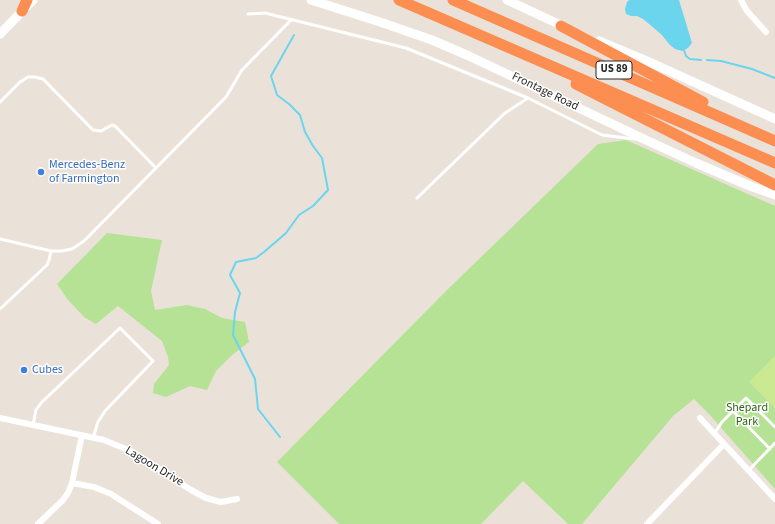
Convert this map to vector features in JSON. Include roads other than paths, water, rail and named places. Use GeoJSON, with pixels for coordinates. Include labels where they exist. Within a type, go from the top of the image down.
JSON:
{"type":"FeatureCollection","features":[{"type":"Feature","properties":{"kind":"highway"},"geometry":{"type":"LineString","coordinates":[[22,11],[27,0]]}},
{"type":"Feature","properties":{"kind":"highway","name":"US 89"},"geometry":{"type":"LineString","coordinates":[[399,0],[775,163]]}},
{"type":"Feature","properties":{"kind":"highway","name":"US 89"},"geometry":{"type":"LineString","coordinates":[[453,0],[774,140]]}},
{"type":"Feature","properties":{"kind":"highway"},"geometry":{"type":"LineString","coordinates":[[561,26],[774,140]]}},
{"type":"Feature","properties":{"kind":"highway"},"geometry":{"type":"LineString","coordinates":[[481,35],[775,185]]}},
{"type":"Feature","properties":{"kind":"main road"},"geometry":{"type":"LineString","coordinates":[[0,34],[33,0]]}},
{"type":"Feature","properties":{"kind":"main road","name":"Frontage Road"},"geometry":{"type":"LineString","coordinates":[[311,0],[432,40],[476,59],[696,163],[775,195]]}},
{"type":"Feature","properties":{"kind":"main road"},"geometry":{"type":"LineString","coordinates":[[507,0],[561,26],[656,65],[775,119]]}},
{"type":"Feature","properties":{"kind":"street"},"geometry":{"type":"LineString","coordinates":[[742,0],[747,12],[766,32]]}},
{"type":"Feature","properties":{"kind":"street","name":"Lagoon Drive"},"geometry":{"type":"LineString","coordinates":[[0,418],[104,440],[133,452],[191,490],[206,498],[221,502],[237,500]]}},
{"type":"Feature","properties":{"kind":"street"},"geometry":{"type":"LineString","coordinates":[[700,418],[775,499]]}},
{"type":"Feature","properties":{"kind":"street"},"geometry":{"type":"LineString","coordinates":[[38,524],[68,493],[72,483],[82,435]]}},
{"type":"Feature","properties":{"kind":"street"},"geometry":{"type":"LineString","coordinates":[[647,524],[724,444]]}},
{"type":"Feature","properties":{"kind":"street"},"geometry":{"type":"LineString","coordinates":[[72,483],[94,487],[112,494],[158,524]]}},
{"type":"Feature","properties":{"kind":"lane"},"geometry":{"type":"LineString","coordinates":[[248,14],[265,13],[406,48],[528,98],[602,135],[646,140]]}},
{"type":"Feature","properties":{"kind":"lane"},"geometry":{"type":"LineString","coordinates":[[0,239],[51,251],[72,249],[84,241],[226,97],[242,70],[291,20]]}},
{"type":"Feature","properties":{"kind":"lane"},"geometry":{"type":"LineString","coordinates":[[0,102],[20,82],[28,77],[43,79],[93,130],[101,130],[112,125],[115,126],[156,168]]}},
{"type":"Feature","properties":{"kind":"lane"},"geometry":{"type":"LineString","coordinates":[[417,198],[506,113],[528,98]]}},
{"type":"Feature","properties":{"kind":"lane"},"geometry":{"type":"LineString","coordinates":[[0,309],[47,265],[51,251]]}},
{"type":"Feature","properties":{"kind":"lane"},"geometry":{"type":"LineString","coordinates":[[33,425],[36,410],[41,403],[120,328],[153,361],[105,411],[98,422],[93,438]]}},
{"type":"Feature","properties":{"kind":"lane"},"geometry":{"type":"LineString","coordinates":[[714,434],[722,422],[746,398],[775,427]]}},
{"type":"Feature","properties":{"kind":"lane"},"geometry":{"type":"LineString","coordinates":[[733,411],[770,449]]}},
{"type":"Feature","properties":{"kind":"lane"},"geometry":{"type":"LineString","coordinates":[[748,471],[775,443]]}},
{"type":"Feature","properties":{"kind":"water"},"geometry":{"type":"Polygon","coordinates":[[[629,0],[679,0],[692,43],[688,48],[682,51],[675,49],[661,34],[643,19],[626,14],[625,9],[629,0]]]}},
{"type":"Feature","properties":{"kind":"waterway"},"geometry":{"type":"LineString","coordinates":[[280,437],[258,409],[255,379],[233,335],[235,312],[240,293],[230,275],[236,262],[256,258],[264,252],[286,233],[299,215],[313,206],[328,190],[322,158],[305,132],[300,115],[277,95],[271,76],[294,35]]}},
{"type":"Feature","properties":{"kind":"waterway"},"geometry":{"type":"LineString","coordinates":[[684,50],[686,56],[690,59],[701,60]]}},
{"type":"Feature","properties":{"kind":"waterway"},"geometry":{"type":"LineString","coordinates":[[707,60],[721,61],[752,69],[775,78]]}},
{"type":"Feature","properties":{"kind":"place","name":"Mercedes-Benz of Farmington"},"geometry":{"type":"Point","coordinates":[41,172]}},
{"type":"Feature","properties":{"kind":"place","name":"Cubes"},"geometry":{"type":"Point","coordinates":[24,370]}},
{"type":"Feature","properties":{"kind":"park label","name":"Shepard Park"},"geometry":{"type":"Point","coordinates":[747,415]}}]}
